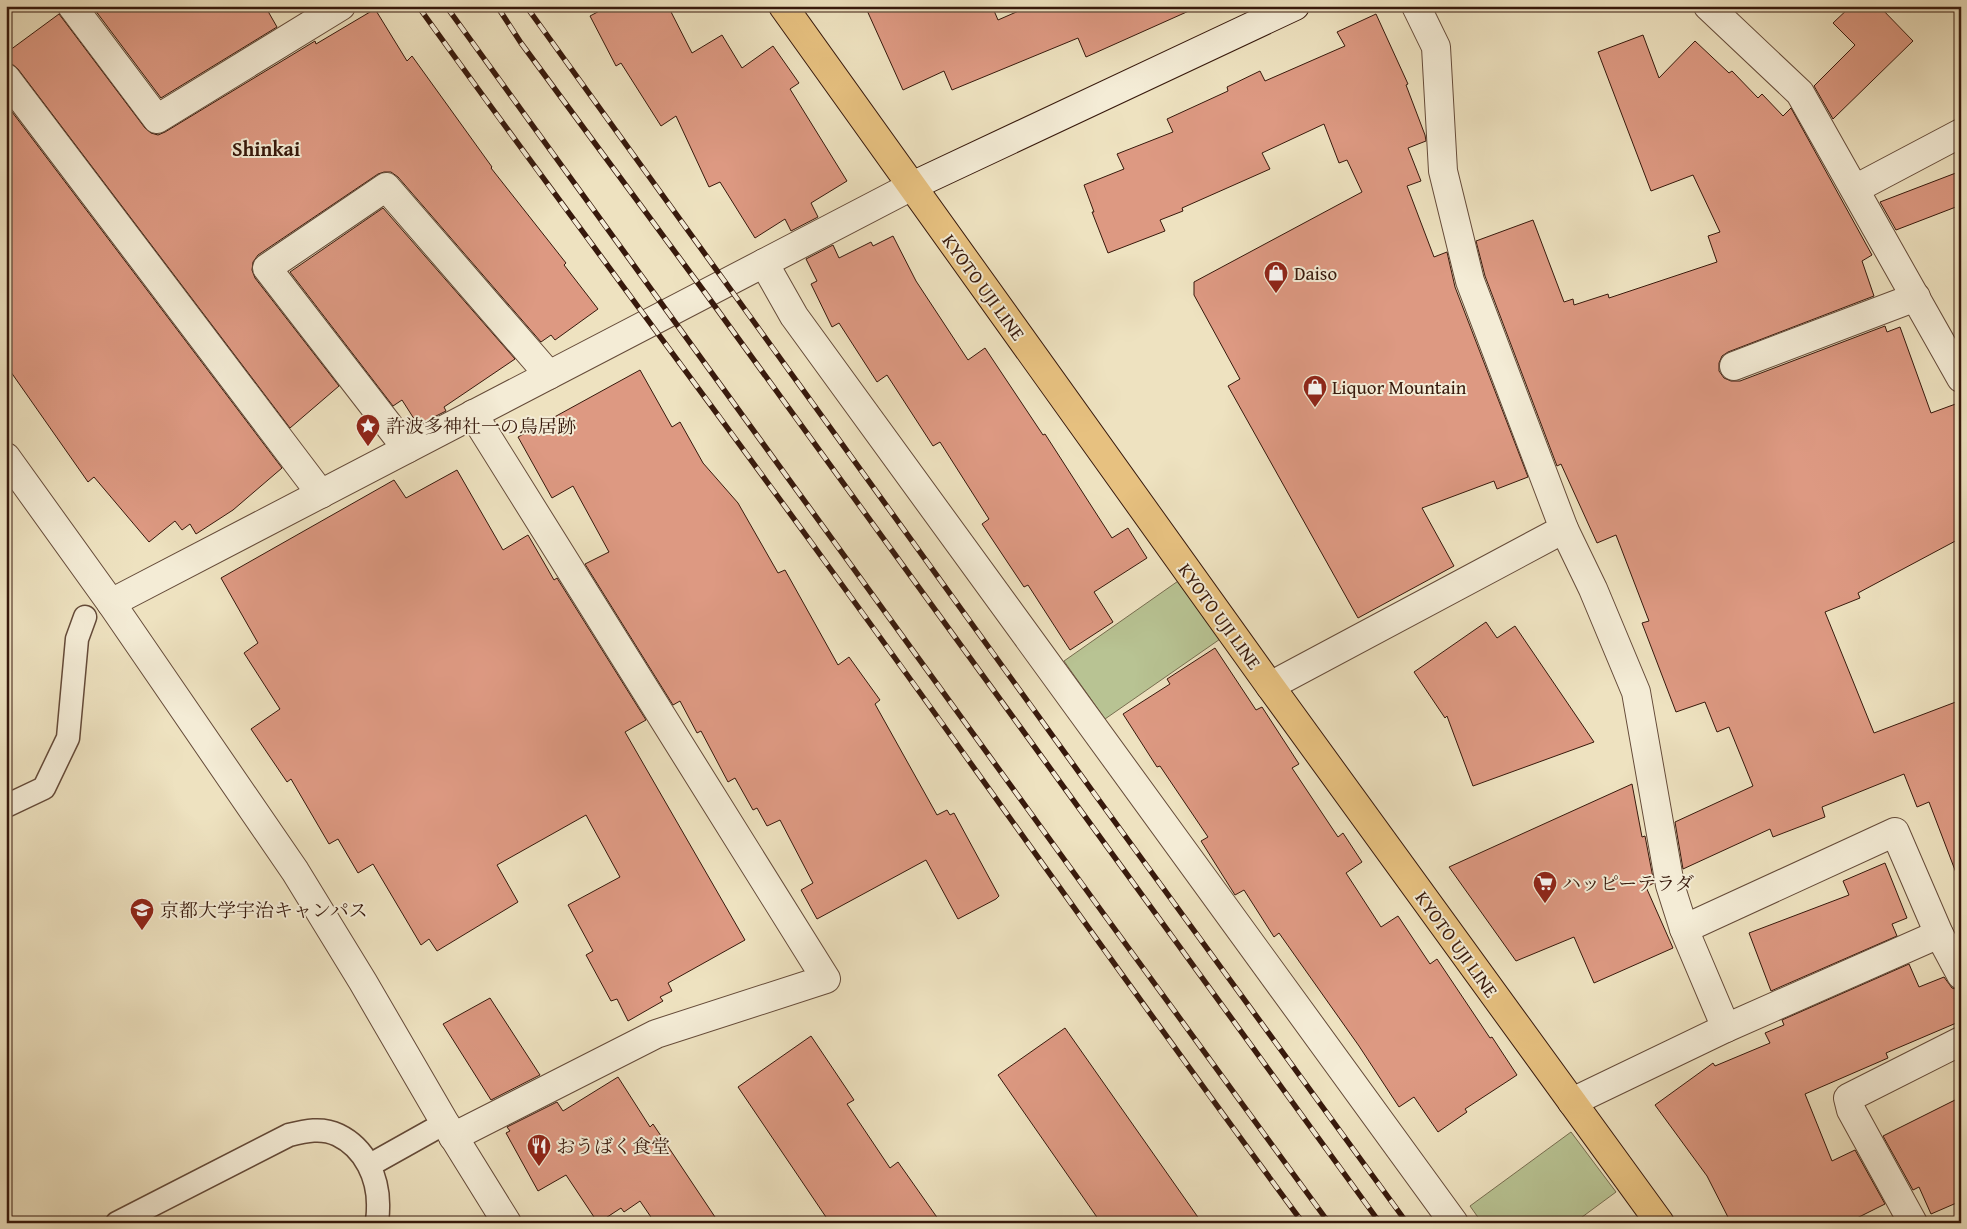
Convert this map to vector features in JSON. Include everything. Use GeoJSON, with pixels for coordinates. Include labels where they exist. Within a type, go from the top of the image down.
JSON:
{"type":"FeatureCollection","features":[{"type":"Feature","properties":{"kind":"main road","name":"KYOTO UJI LINE"},"geometry":{"type":"LineString","coordinates":[[783,6],[1270,686],[1660,1223]]}},
{"type":"Feature","properties":{"kind":"street"},"geometry":{"type":"LineString","coordinates":[[72,6],[157,119],[342,6]]}},
{"type":"Feature","properties":{"kind":"street"},"geometry":{"type":"LineString","coordinates":[[110,603],[912,186],[1295,6]]}},
{"type":"Feature","properties":{"kind":"street"},"geometry":{"type":"LineString","coordinates":[[1416,6],[1436,47],[1443,171],[1470,280],[1564,529],[1593,590],[1636,692],[1670,885],[1684,929],[1726,1028]]}},
{"type":"Feature","properties":{"kind":"street"},"geometry":{"type":"LineString","coordinates":[[1708,6],[1800,93],[1961,378]]}},
{"type":"Feature","properties":{"kind":"street"},"geometry":{"type":"LineString","coordinates":[[6,78],[321,494]]}},
{"type":"Feature","properties":{"kind":"street"},"geometry":{"type":"LineString","coordinates":[[1855,189],[1961,133]]}},
{"type":"Feature","properties":{"kind":"street"},"geometry":{"type":"LineString","coordinates":[[407,449],[267,268],[386,187],[549,376]]}},
{"type":"Feature","properties":{"kind":"street"},"geometry":{"type":"LineString","coordinates":[[764,263],[794,316],[1454,1223]]}},
{"type":"Feature","properties":{"kind":"street"},"geometry":{"type":"LineString","coordinates":[[1734,366],[1916,297]]}},
{"type":"Feature","properties":{"kind":"street"},"geometry":{"type":"LineString","coordinates":[[449,1130],[656,1034],[826,979],[473,414]]}},
{"type":"Feature","properties":{"kind":"street"},"geometry":{"type":"LineString","coordinates":[[6,457],[110,603],[295,871],[363,982],[449,1130],[507,1223]]}},
{"type":"Feature","properties":{"kind":"street"},"geometry":{"type":"LineString","coordinates":[[1270,686],[1564,529]]}},
{"type":"Feature","properties":{"kind":"street"},"geometry":{"type":"LineString","coordinates":[[1684,929],[1895,832],[1939,934],[1961,976]]}},
{"type":"Feature","properties":{"kind":"street"},"geometry":{"type":"LineString","coordinates":[[1572,1102],[1726,1028],[1939,934]]}},
{"type":"Feature","properties":{"kind":"street"},"geometry":{"type":"LineString","coordinates":[[1913,1223],[1850,1110],[1848,1098],[1961,1041]]}},
{"type":"Feature","properties":{"kind":"lane"},"geometry":{"type":"LineString","coordinates":[[6,806],[44,788],[68,738],[76,640],[86,617]]}},
{"type":"Feature","properties":{"kind":"lane"},"geometry":{"type":"LineString","coordinates":[[117,1223],[289,1135],[312,1130],[336,1134],[354,1145],[370,1165],[379,1193],[376,1223]]}},
{"type":"Feature","properties":{"kind":"lane"},"geometry":{"type":"LineString","coordinates":[[370,1165],[449,1130]]}},
{"type":"Feature","properties":{"kind":"green space"},"geometry":{"type":"Polygon","coordinates":[[[1181,579],[1223,637],[1105,719],[1064,661],[1181,579]]]}},
{"type":"Feature","properties":{"kind":"green space"},"geometry":{"type":"Polygon","coordinates":[[[1571,1132],[1616,1192],[1574,1223],[1482,1223],[1470,1206],[1571,1132]]]}},
{"type":"Feature","properties":{"kind":"building"},"geometry":{"type":"Polygon","coordinates":[[[92,6],[265,6],[277,27],[161,98],[92,6]]]}},
{"type":"Feature","properties":{"kind":"building"},"geometry":{"type":"Polygon","coordinates":[[[609,6],[668,6],[692,53],[722,35],[742,68],[773,46],[799,83],[790,89],[847,181],[811,203],[818,217],[791,231],[785,219],[755,238],[720,182],[709,187],[676,116],[661,126],[621,63],[616,66],[590,16],[609,6]]]}},
{"type":"Feature","properties":{"kind":"building"},"geometry":{"type":"Polygon","coordinates":[[[865,6],[992,6],[998,20],[1030,6],[1200,6],[1086,57],[1078,38],[952,90],[944,71],[903,90],[865,6]]]}},
{"type":"Feature","properties":{"kind":"building"},"geometry":{"type":"Polygon","coordinates":[[[1851,6],[1879,6],[1913,41],[1833,119],[1814,86],[1855,45],[1833,23],[1851,6]]]}},
{"type":"Feature","properties":{"kind":"building"},"geometry":{"type":"Polygon","coordinates":[[[375,9],[407,61],[412,56],[491,168],[566,263],[564,265],[598,309],[555,340],[551,335],[541,342],[398,177],[391,172],[378,174],[258,255],[253,262],[252,270],[255,278],[339,386],[290,428],[18,69],[12,64],[6,63],[6,53],[59,14],[145,128],[151,133],[158,135],[315,41],[316,44],[375,9]]]}},
{"type":"Feature","properties":{"kind":"building"},"geometry":{"type":"Polygon","coordinates":[[[1376,14],[1408,84],[1406,85],[1425,135],[1426,141],[1408,148],[1421,181],[1407,186],[1434,257],[1447,252],[1455,287],[1528,477],[1497,489],[1494,481],[1422,508],[1454,566],[1358,618],[1228,386],[1240,379],[1194,295],[1194,282],[1362,192],[1347,160],[1339,163],[1324,124],[1262,153],[1270,169],[1182,208],[1183,211],[1160,220],[1165,231],[1108,253],[1084,185],[1124,169],[1117,154],[1173,132],[1167,119],[1228,91],[1227,87],[1260,71],[1265,81],[1345,46],[1337,32],[1376,14]]]}},
{"type":"Feature","properties":{"kind":"building"},"geometry":{"type":"Polygon","coordinates":[[[1643,35],[1659,78],[1695,41],[1729,73],[1732,71],[1758,98],[1762,94],[1783,116],[1791,108],[1872,255],[1862,261],[1874,296],[1728,352],[1722,356],[1719,363],[1719,371],[1724,378],[1731,381],[1740,381],[1885,326],[1887,332],[1900,327],[1931,413],[1961,402],[1961,538],[1858,593],[1860,598],[1825,612],[1874,733],[1961,700],[1961,878],[1958,878],[1929,802],[1917,807],[1904,774],[1822,807],[1825,817],[1773,837],[1770,829],[1683,869],[1675,822],[1753,786],[1729,727],[1717,732],[1705,702],[1676,712],[1642,623],[1649,621],[1616,535],[1597,543],[1561,464],[1557,466],[1485,276],[1476,241],[1533,220],[1564,302],[1573,299],[1574,305],[1608,294],[1609,298],[1717,262],[1708,236],[1720,232],[1693,175],[1651,191],[1598,52],[1643,35]]]}},
{"type":"Feature","properties":{"kind":"building"},"geometry":{"type":"Polygon","coordinates":[[[6,104],[282,468],[233,510],[196,534],[190,524],[182,530],[175,521],[149,542],[94,477],[88,482],[6,365],[6,104]]]}},
{"type":"Feature","properties":{"kind":"building"},"geometry":{"type":"Polygon","coordinates":[[[1961,171],[1961,205],[1896,230],[1880,202],[1961,171]]]}},
{"type":"Feature","properties":{"kind":"building"},"geometry":{"type":"Polygon","coordinates":[[[383,208],[515,359],[444,407],[446,411],[418,425],[402,400],[393,406],[290,272],[383,208]]]}},
{"type":"Feature","properties":{"kind":"building"},"geometry":{"type":"Polygon","coordinates":[[[893,236],[916,281],[968,360],[985,348],[1043,435],[1045,434],[1112,538],[1128,528],[1147,558],[1094,592],[1113,622],[1070,650],[1028,585],[1024,587],[982,524],[989,519],[940,442],[933,446],[887,375],[877,382],[839,323],[832,327],[811,284],[817,281],[806,259],[833,245],[839,258],[871,242],[873,246],[893,236]]]}},
{"type":"Feature","properties":{"kind":"building"},"geometry":{"type":"Polygon","coordinates":[[[640,370],[672,427],[680,422],[703,463],[738,503],[778,573],[785,570],[838,665],[849,657],[880,700],[875,704],[937,815],[947,810],[950,815],[954,813],[999,896],[996,899],[958,919],[926,860],[817,919],[801,890],[813,883],[780,820],[767,826],[757,808],[753,810],[735,778],[728,782],[701,731],[697,733],[680,701],[673,705],[585,564],[609,552],[573,486],[552,498],[518,437],[640,370]]]}},
{"type":"Feature","properties":{"kind":"building"},"geometry":{"type":"Polygon","coordinates":[[[457,470],[503,550],[528,535],[554,580],[557,578],[646,720],[625,732],[745,940],[668,983],[672,991],[660,997],[663,1001],[628,1021],[617,999],[611,1001],[586,955],[593,951],[568,905],[620,877],[586,815],[497,865],[518,902],[437,951],[429,939],[421,945],[373,864],[358,873],[338,839],[329,844],[291,779],[287,782],[251,729],[280,709],[244,653],[258,643],[221,578],[394,480],[406,498],[457,470]]]}},
{"type":"Feature","properties":{"kind":"building"},"geometry":{"type":"Polygon","coordinates":[[[1486,622],[1497,638],[1515,626],[1594,742],[1473,786],[1447,716],[1445,718],[1414,672],[1486,622]]]}},
{"type":"Feature","properties":{"kind":"building"},"geometry":{"type":"Polygon","coordinates":[[[1215,648],[1256,710],[1262,707],[1299,764],[1292,768],[1338,837],[1343,833],[1362,862],[1346,873],[1381,927],[1398,916],[1430,964],[1437,959],[1517,1075],[1465,1109],[1467,1112],[1438,1132],[1414,1097],[1399,1107],[1359,1046],[1279,933],[1274,937],[1244,890],[1235,895],[1201,841],[1208,837],[1160,766],[1157,767],[1123,714],[1170,684],[1167,679],[1215,648]]]}},
{"type":"Feature","properties":{"kind":"building"},"geometry":{"type":"Polygon","coordinates":[[[1632,784],[1642,837],[1645,836],[1654,883],[1646,887],[1673,948],[1594,983],[1574,937],[1516,961],[1449,867],[1632,784]]]}},
{"type":"Feature","properties":{"kind":"building"},"geometry":{"type":"Polygon","coordinates":[[[1885,863],[1907,918],[1892,924],[1897,936],[1771,991],[1749,933],[1849,895],[1843,881],[1885,863]]]}},
{"type":"Feature","properties":{"kind":"building"},"geometry":{"type":"Polygon","coordinates":[[[1909,964],[1919,987],[1944,977],[1952,988],[1956,989],[1961,1000],[1961,1021],[1886,1053],[1888,1058],[1805,1094],[1832,1161],[1855,1150],[1885,1204],[1847,1223],[1731,1223],[1707,1176],[1655,1105],[1713,1063],[1715,1066],[1770,1043],[1765,1033],[1784,1025],[1782,1020],[1909,964]]]}},
{"type":"Feature","properties":{"kind":"building"},"geometry":{"type":"Polygon","coordinates":[[[490,998],[540,1075],[491,1100],[443,1024],[490,998]]]}},
{"type":"Feature","properties":{"kind":"building"},"geometry":{"type":"Polygon","coordinates":[[[1065,1028],[1202,1223],[1101,1223],[998,1075],[1065,1028]]]}},
{"type":"Feature","properties":{"kind":"building"},"geometry":{"type":"Polygon","coordinates":[[[811,1036],[854,1100],[847,1104],[890,1168],[898,1162],[941,1223],[830,1223],[738,1087],[811,1036]]]}},
{"type":"Feature","properties":{"kind":"building"},"geometry":{"type":"Polygon","coordinates":[[[618,1077],[650,1127],[653,1124],[719,1223],[655,1223],[640,1201],[624,1212],[621,1208],[598,1223],[566,1175],[538,1191],[506,1133],[510,1131],[507,1127],[557,1102],[563,1111],[618,1077]]]}},
{"type":"Feature","properties":{"kind":"building"},"geometry":{"type":"Polygon","coordinates":[[[1961,1097],[1961,1201],[1931,1214],[1919,1187],[1913,1190],[1883,1136],[1961,1097]]]}},
{"type":"Feature","properties":{"kind":"railway"},"geometry":{"type":"LineString","coordinates":[[418,6],[778,497],[1183,1060],[1303,1223]]}},
{"type":"Feature","properties":{"kind":"railway"},"geometry":{"type":"LineString","coordinates":[[446,6],[1329,1223]]}},
{"type":"Feature","properties":{"kind":"railway"},"geometry":{"type":"LineString","coordinates":[[497,6],[521,43],[706,294],[1380,1223]]}},
{"type":"Feature","properties":{"kind":"railway"},"geometry":{"type":"LineString","coordinates":[[526,6],[1096,796],[1407,1223]]}},
{"type":"Feature","properties":{"kind":"place","name":"Daiso"},"geometry":{"type":"Point","coordinates":[1276,294]}},
{"type":"Feature","properties":{"kind":"place","name":"Liquor Mountain"},"geometry":{"type":"Point","coordinates":[1315,408]}},
{"type":"Feature","properties":{"kind":"place","name":"許波多神社一の鳥居跡"},"geometry":{"type":"Point","coordinates":[368,447]}},
{"type":"Feature","properties":{"kind":"place","name":"ハッピーテラダ"},"geometry":{"type":"Point","coordinates":[1545,904]}},
{"type":"Feature","properties":{"kind":"place","name":"京都大学宇治キャンパス"},"geometry":{"type":"Point","coordinates":[142,931]}},
{"type":"Feature","properties":{"kind":"place","name":"おうばく食堂"},"geometry":{"type":"Point","coordinates":[539,1167]}},
{"type":"Feature","properties":{"kind":"district","name":"Shinkai"},"geometry":{"type":"Point","coordinates":[266,149]}}]}
